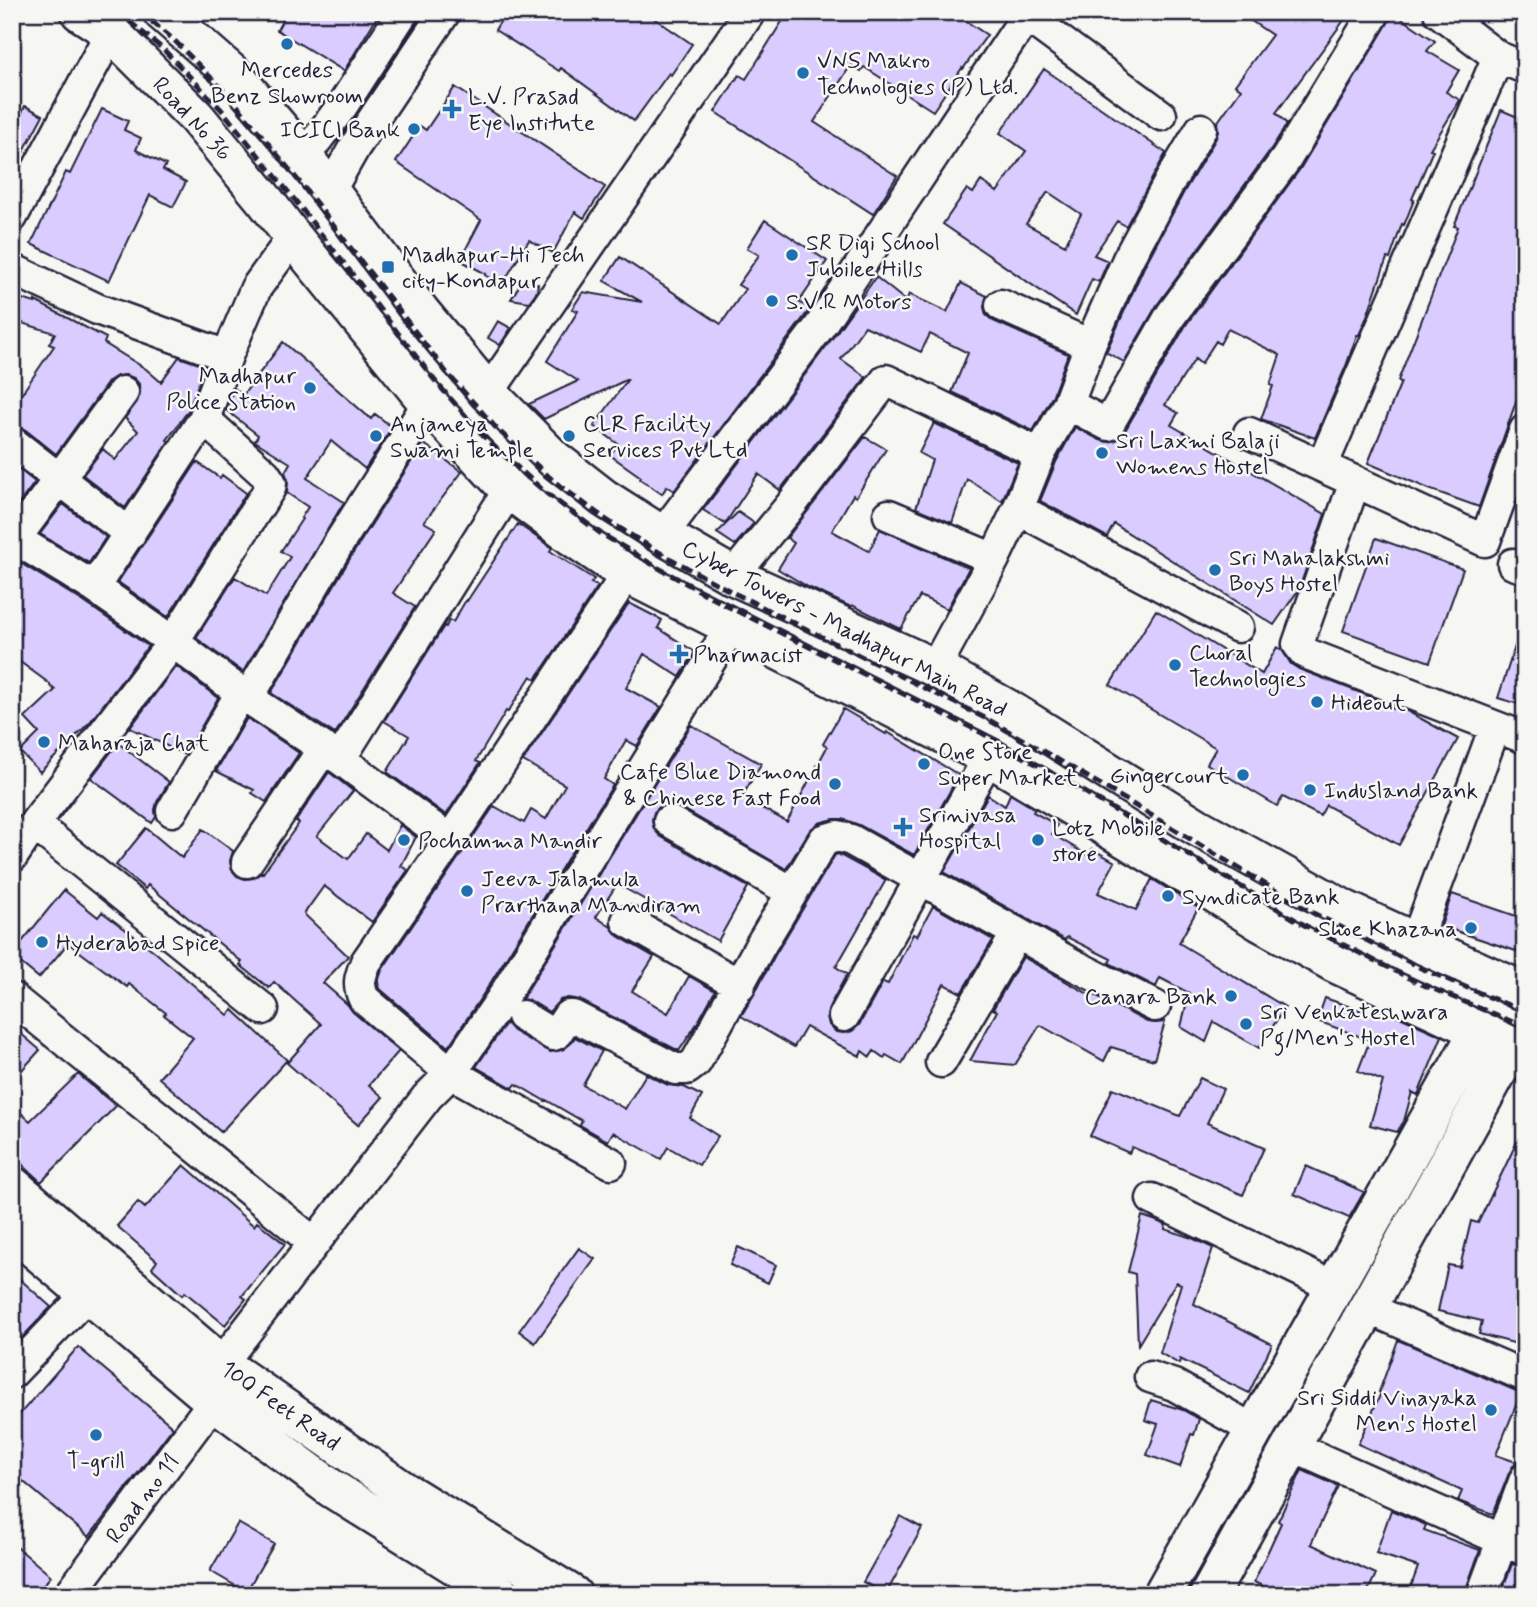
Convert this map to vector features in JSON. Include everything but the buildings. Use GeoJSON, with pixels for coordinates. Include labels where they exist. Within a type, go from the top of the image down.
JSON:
{"type":"FeatureCollection","features":[{"type":"Feature","properties":{"kind":"main road","name":"Road No 36"},"geometry":{"type":"LineString","coordinates":[[80,12],[111,32],[196,117],[293,237]]}},
{"type":"Feature","properties":{"kind":"main road"},"geometry":{"type":"LineString","coordinates":[[162,12],[234,75],[304,157]]}},
{"type":"Feature","properties":{"kind":"main road","name":"Cyber Towers - Madhapur Main Road"},"geometry":{"type":"LineString","coordinates":[[304,157],[420,311],[488,393],[554,458],[604,498],[733,576],[935,668],[1010,710],[1198,827],[1344,909],[1525,992]]}},
{"type":"Feature","properties":{"kind":"main road"},"geometry":{"type":"LineString","coordinates":[[293,237],[428,403],[509,490],[571,537],[627,574],[989,757],[1174,867],[1260,922],[1336,964],[1519,1048],[1367,1308],[1291,1446],[1219,1592]]}},
{"type":"Feature","properties":{"kind":"main road"},"geometry":{"type":"LineString","coordinates":[[1162,1595],[1479,1030]]}},
{"type":"Feature","properties":{"kind":"main road","name":"100 Feet Road"},"geometry":{"type":"LineString","coordinates":[[12,1185],[221,1364],[404,1491],[573,1595]]}},
{"type":"Feature","properties":{"kind":"main road","name":"100 Feet Road"},"geometry":{"type":"LineString","coordinates":[[12,1230],[214,1401],[331,1489],[485,1590]]}},
{"type":"Feature","properties":{"kind":"street"},"geometry":{"type":"LineString","coordinates":[[304,157],[351,93],[403,12]]}},
{"type":"Feature","properties":{"kind":"street"},"geometry":{"type":"LineString","coordinates":[[329,192],[354,148],[444,12]]}},
{"type":"Feature","properties":{"kind":"street"},"geometry":{"type":"LineString","coordinates":[[488,393],[750,12]]}},
{"type":"Feature","properties":{"kind":"street"},"geometry":{"type":"LineString","coordinates":[[1068,404],[1108,425],[1171,315],[1286,159],[1375,12]]}},
{"type":"Feature","properties":{"kind":"street"},"geometry":{"type":"LineString","coordinates":[[662,535],[820,326],[1025,13],[1161,116]]}},
{"type":"Feature","properties":{"kind":"street"},"geometry":{"type":"LineString","coordinates":[[1322,466],[1511,62],[1448,19]]}},
{"type":"Feature","properties":{"kind":"street"},"geometry":{"type":"LineString","coordinates":[[12,217],[111,32]]}},
{"type":"Feature","properties":{"kind":"street"},"geometry":{"type":"LineString","coordinates":[[351,93],[379,111]]}},
{"type":"Feature","properties":{"kind":"street"},"geometry":{"type":"LineString","coordinates":[[935,668],[994,559],[1041,454],[1068,404],[1090,345],[1128,259],[1201,129]]}},
{"type":"Feature","properties":{"kind":"street"},"geometry":{"type":"LineString","coordinates":[[94,587],[204,419],[256,288],[293,237]]}},
{"type":"Feature","properties":{"kind":"street"},"geometry":{"type":"LineString","coordinates":[[12,269],[97,309],[227,356]]}},
{"type":"Feature","properties":{"kind":"street"},"geometry":{"type":"LineString","coordinates":[[1001,305],[1090,345]]}},
{"type":"Feature","properties":{"kind":"street"},"geometry":{"type":"LineString","coordinates":[[733,576],[886,380],[1041,454]]}},
{"type":"Feature","properties":{"kind":"street"},"geometry":{"type":"LineString","coordinates":[[123,392],[14,538],[94,587],[244,695],[332,753],[450,840]]}},
{"type":"Feature","properties":{"kind":"street"},"geometry":{"type":"LineString","coordinates":[[172,811],[428,403]]}},
{"type":"Feature","properties":{"kind":"street"},"geometry":{"type":"LineString","coordinates":[[12,857],[34,824],[173,642],[270,488],[271,483],[265,474],[204,419]]}},
{"type":"Feature","properties":{"kind":"street"},"geometry":{"type":"LineString","coordinates":[[1249,433],[1485,541],[1525,430]]}},
{"type":"Feature","properties":{"kind":"street"},"geometry":{"type":"LineString","coordinates":[[12,442],[130,534]]}},
{"type":"Feature","properties":{"kind":"street"},"geometry":{"type":"LineString","coordinates":[[1355,481],[1298,644],[1306,653],[1525,738]]}},
{"type":"Feature","properties":{"kind":"street"},"geometry":{"type":"LineString","coordinates":[[247,862],[332,753],[509,490]]}},
{"type":"Feature","properties":{"kind":"street"},"geometry":{"type":"LineString","coordinates":[[1018,509],[1238,627]]}},
{"type":"Feature","properties":{"kind":"street"},"geometry":{"type":"LineString","coordinates":[[889,515],[994,559]]}},
{"type":"Feature","properties":{"kind":"street"},"geometry":{"type":"LineString","coordinates":[[611,1163],[450,1073],[363,999],[359,981],[366,962],[627,574]]}},
{"type":"Feature","properties":{"kind":"street"},"geometry":{"type":"LineString","coordinates":[[221,1364],[427,1097],[450,1073],[501,1000],[731,627]]}},
{"type":"Feature","properties":{"kind":"street"},"geometry":{"type":"LineString","coordinates":[[1416,941],[1495,727]]}},
{"type":"Feature","properties":{"kind":"street"},"geometry":{"type":"LineString","coordinates":[[844,1016],[989,757]]}},
{"type":"Feature","properties":{"kind":"street"},"geometry":{"type":"LineString","coordinates":[[669,821],[792,892]]}},
{"type":"Feature","properties":{"kind":"street"},"geometry":{"type":"LineString","coordinates":[[34,824],[263,1009]]}},
{"type":"Feature","properties":{"kind":"street"},"geometry":{"type":"LineString","coordinates":[[522,1016],[552,1035],[556,1034],[568,1016],[573,1016],[675,1069],[687,1069],[695,1062],[824,840],[838,836],[851,840],[1074,965],[1155,1006]]}},
{"type":"Feature","properties":{"kind":"street"},"geometry":{"type":"LineString","coordinates":[[627,921],[740,985]]}},
{"type":"Feature","properties":{"kind":"street"},"geometry":{"type":"LineString","coordinates":[[941,1062],[1017,933]]}},
{"type":"Feature","properties":{"kind":"street"},"geometry":{"type":"LineString","coordinates":[[12,998],[313,1242]]}},
{"type":"Feature","properties":{"kind":"street"},"geometry":{"type":"LineString","coordinates":[[1152,1199],[1334,1287]]}},
{"type":"Feature","properties":{"kind":"street"},"geometry":{"type":"LineString","coordinates":[[12,1373],[88,1295]]}},
{"type":"Feature","properties":{"kind":"street"},"geometry":{"type":"LineString","coordinates":[[1367,1308],[1524,1374]]}},
{"type":"Feature","properties":{"kind":"street"},"geometry":{"type":"LineString","coordinates":[[1150,1377],[1174,1385],[1255,1430]]}},
{"type":"Feature","properties":{"kind":"street","name":"Road no 11"},"geometry":{"type":"LineString","coordinates":[[69,1595],[214,1401]]}},
{"type":"Feature","properties":{"kind":"street"},"geometry":{"type":"LineString","coordinates":[[1291,1446],[1513,1545]]}},
{"type":"Feature","properties":{"kind":"street"},"geometry":{"type":"LineString","coordinates":[[1482,1595],[1513,1545],[1525,1479]]}},
{"type":"Feature","properties":{"kind":"railway"},"geometry":{"type":"LineString","coordinates":[[118,12],[164,50],[221,109],[436,382],[487,440],[546,493],[600,533],[727,606],[982,733],[1306,926],[1419,983],[1525,1027]]}},
{"type":"Feature","properties":{"kind":"railway"},"geometry":{"type":"LineString","coordinates":[[140,12],[174,40],[232,99],[447,373],[497,429],[555,482],[608,521],[734,593],[989,720],[1313,913],[1425,970],[1525,1012]]}},
{"type":"Feature","properties":{"kind":"place","name":"Mercedes Benz Showroom"},"geometry":{"type":"Point","coordinates":[287,44]}},
{"type":"Feature","properties":{"kind":"place","name":"VNS Makro Technologies (P) Ltd."},"geometry":{"type":"Point","coordinates":[803,73]}},
{"type":"Feature","properties":{"kind":"place","name":"L.V. Prasad Eye Institute"},"geometry":{"type":"Point","coordinates":[452,109]}},
{"type":"Feature","properties":{"kind":"place","name":"ICICI Bank"},"geometry":{"type":"Point","coordinates":[414,129]}},
{"type":"Feature","properties":{"kind":"place","name":"SR Digi School Jubilee Hills"},"geometry":{"type":"Point","coordinates":[792,255]}},
{"type":"Feature","properties":{"kind":"place","name":"Madhapur-Hi Tech city-Kondapur"},"geometry":{"type":"Point","coordinates":[388,267]}},
{"type":"Feature","properties":{"kind":"place","name":"S.V.R Motors"},"geometry":{"type":"Point","coordinates":[772,301]}},
{"type":"Feature","properties":{"kind":"place","name":"Madhapur Police Station"},"geometry":{"type":"Point","coordinates":[310,388]}},
{"type":"Feature","properties":{"kind":"place","name":"Anjaneya Swami Temple"},"geometry":{"type":"Point","coordinates":[376,436]}},
{"type":"Feature","properties":{"kind":"place","name":"CLR Facility Services Pvt Ltd"},"geometry":{"type":"Point","coordinates":[569,436]}},
{"type":"Feature","properties":{"kind":"place","name":"Sri Laxmi Balaji Womens Hostel"},"geometry":{"type":"Point","coordinates":[1102,453]}},
{"type":"Feature","properties":{"kind":"place","name":"Sri Mahalakshmi Boys Hostel"},"geometry":{"type":"Point","coordinates":[1215,570]}},
{"type":"Feature","properties":{"kind":"place","name":"Pharmacist"},"geometry":{"type":"Point","coordinates":[679,654]}},
{"type":"Feature","properties":{"kind":"place","name":"Choral Technologies"},"geometry":{"type":"Point","coordinates":[1175,665]}},
{"type":"Feature","properties":{"kind":"place","name":"Hideout"},"geometry":{"type":"Point","coordinates":[1317,702]}},
{"type":"Feature","properties":{"kind":"place","name":"Maharaja Chat"},"geometry":{"type":"Point","coordinates":[44,742]}},
{"type":"Feature","properties":{"kind":"place","name":"One Store Super Market"},"geometry":{"type":"Point","coordinates":[924,764]}},
{"type":"Feature","properties":{"kind":"place","name":"Gingercourt"},"geometry":{"type":"Point","coordinates":[1243,775]}},
{"type":"Feature","properties":{"kind":"place","name":"Cafe Blue Diamond & Chinese Fast Food"},"geometry":{"type":"Point","coordinates":[835,784]}},
{"type":"Feature","properties":{"kind":"place","name":"Indusland Bank"},"geometry":{"type":"Point","coordinates":[1310,790]}},
{"type":"Feature","properties":{"kind":"place","name":"Srinivasa Hospital"},"geometry":{"type":"Point","coordinates":[903,827]}},
{"type":"Feature","properties":{"kind":"place","name":"Pochamma Mandir"},"geometry":{"type":"Point","coordinates":[404,840]}},
{"type":"Feature","properties":{"kind":"place","name":"Lotz Mobile store"},"geometry":{"type":"Point","coordinates":[1038,840]}},
{"type":"Feature","properties":{"kind":"place","name":"Jeeva Jalamula Prarthana Mandiram"},"geometry":{"type":"Point","coordinates":[467,891]}},
{"type":"Feature","properties":{"kind":"place","name":"Syndicate Bank"},"geometry":{"type":"Point","coordinates":[1168,896]}},
{"type":"Feature","properties":{"kind":"place","name":"Shoe Khazana"},"geometry":{"type":"Point","coordinates":[1471,928]}},
{"type":"Feature","properties":{"kind":"place","name":"Hyderabad Spice"},"geometry":{"type":"Point","coordinates":[42,942]}},
{"type":"Feature","properties":{"kind":"place","name":"Canara Bank"},"geometry":{"type":"Point","coordinates":[1231,996]}},
{"type":"Feature","properties":{"kind":"place","name":"Sri Venkateshwara Pg/Men's Hostel"},"geometry":{"type":"Point","coordinates":[1246,1024]}},
{"type":"Feature","properties":{"kind":"place","name":"Sri Siddi Vinayaka Men's Hostel"},"geometry":{"type":"Point","coordinates":[1491,1410]}},
{"type":"Feature","properties":{"kind":"place","name":"T-grill"},"geometry":{"type":"Point","coordinates":[96,1435]}}]}
